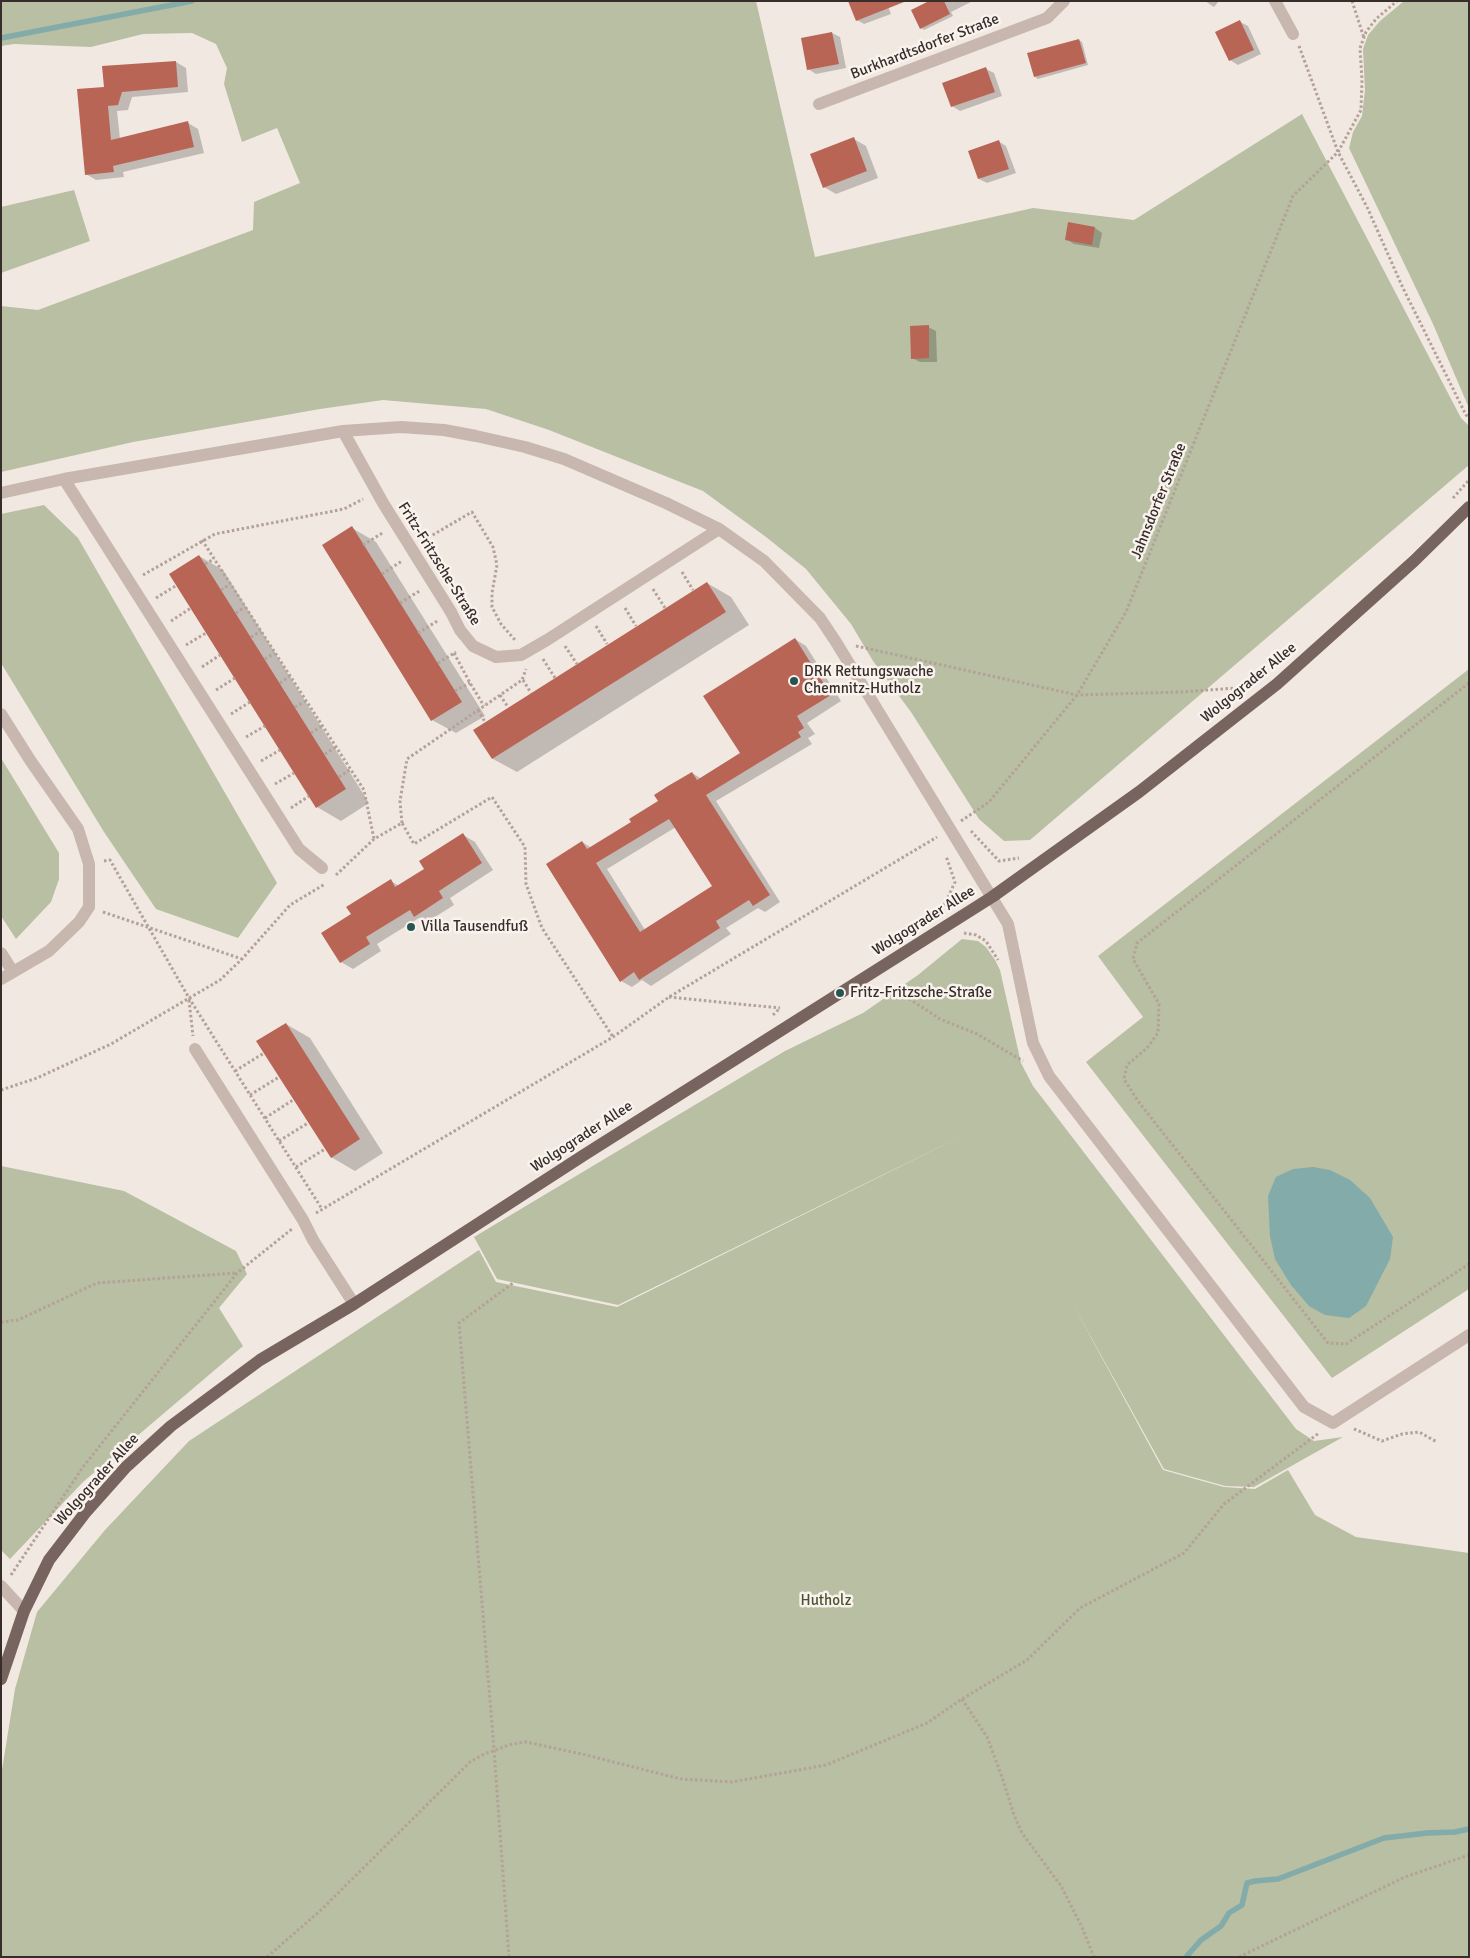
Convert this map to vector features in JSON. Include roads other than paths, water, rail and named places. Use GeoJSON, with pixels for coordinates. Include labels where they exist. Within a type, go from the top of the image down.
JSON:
{"type":"FeatureCollection","features":[{"type":"Feature","properties":{"kind":"main road","name":"Wolgograder Allee"},"geometry":{"type":"LineString","coordinates":[[1,1679],[24,1611],[49,1560],[85,1513],[126,1467],[171,1426],[260,1360],[354,1304],[584,1155],[992,897],[1139,792],[1277,684],[1414,561],[1469,507]]}},
{"type":"Feature","properties":{"kind":"street","name":"Burkhardtsdorfer Straße"},"geometry":{"type":"LineString","coordinates":[[819,104],[1047,18],[1064,1]]}},
{"type":"Feature","properties":{"kind":"street"},"geometry":{"type":"LineString","coordinates":[[1275,1],[1293,34]]}},
{"type":"Feature","properties":{"kind":"street"},"geometry":{"type":"LineString","coordinates":[[1,492],[64,479],[343,431],[401,427],[444,430],[525,447],[564,459],[666,503],[719,529],[764,560],[820,618],[836,642],[956,824],[992,897],[1008,924],[1033,1043],[1049,1076],[1304,1407],[1333,1423],[1469,1335]]}},
{"type":"Feature","properties":{"kind":"street","name":"Fritz-Fritzsche-Straße"},"geometry":{"type":"LineString","coordinates":[[343,431],[396,525],[451,612],[460,630],[470,643],[496,657],[520,655],[558,634],[719,529]]}},
{"type":"Feature","properties":{"kind":"street"},"geometry":{"type":"LineString","coordinates":[[64,479],[278,816],[300,849],[322,868]]}},
{"type":"Feature","properties":{"kind":"street"},"geometry":{"type":"LineString","coordinates":[[1,714],[78,829],[89,864],[89,907],[79,922],[49,951],[1,979]]}},
{"type":"Feature","properties":{"kind":"street"},"geometry":{"type":"LineString","coordinates":[[1,953],[13,972]]}},
{"type":"Feature","properties":{"kind":"street"},"geometry":{"type":"LineString","coordinates":[[195,1049],[354,1304]]}},
{"type":"Feature","properties":{"kind":"street"},"geometry":{"type":"LineString","coordinates":[[3,1588],[24,1611]]}},
{"type":"Feature","properties":{"kind":"water"},"geometry":{"type":"Polygon","coordinates":[[[1313,1167],[1330,1170],[1350,1180],[1370,1198],[1393,1237],[1390,1259],[1366,1306],[1349,1318],[1325,1315],[1309,1306],[1291,1285],[1275,1259],[1270,1236],[1268,1196],[1276,1177],[1293,1169],[1313,1167]]]}},
{"type":"Feature","properties":{"kind":"waterway"},"geometry":{"type":"LineString","coordinates":[[1,38],[192,1]]}},
{"type":"Feature","properties":{"kind":"waterway"},"geometry":{"type":"LineString","coordinates":[[1186,1957],[1201,1940],[1221,1926],[1229,1913],[1242,1905],[1247,1883],[1278,1879],[1384,1838],[1455,1832],[1469,1829]]}},
{"type":"Feature","properties":{"kind":"place","name":"DRK Rettungswache Chemnitz-Hutholz"},"geometry":{"type":"Point","coordinates":[794,681]}},
{"type":"Feature","properties":{"kind":"place","name":"Villa Tausendfuß"},"geometry":{"type":"Point","coordinates":[411,927]}},
{"type":"Feature","properties":{"kind":"place","name":"Fritz-Fritzsche-Straße"},"geometry":{"type":"Point","coordinates":[840,993]}},
{"type":"Feature","properties":{"kind":"park label","name":"Hutholz"},"geometry":{"type":"Point","coordinates":[826,1601]}}]}
